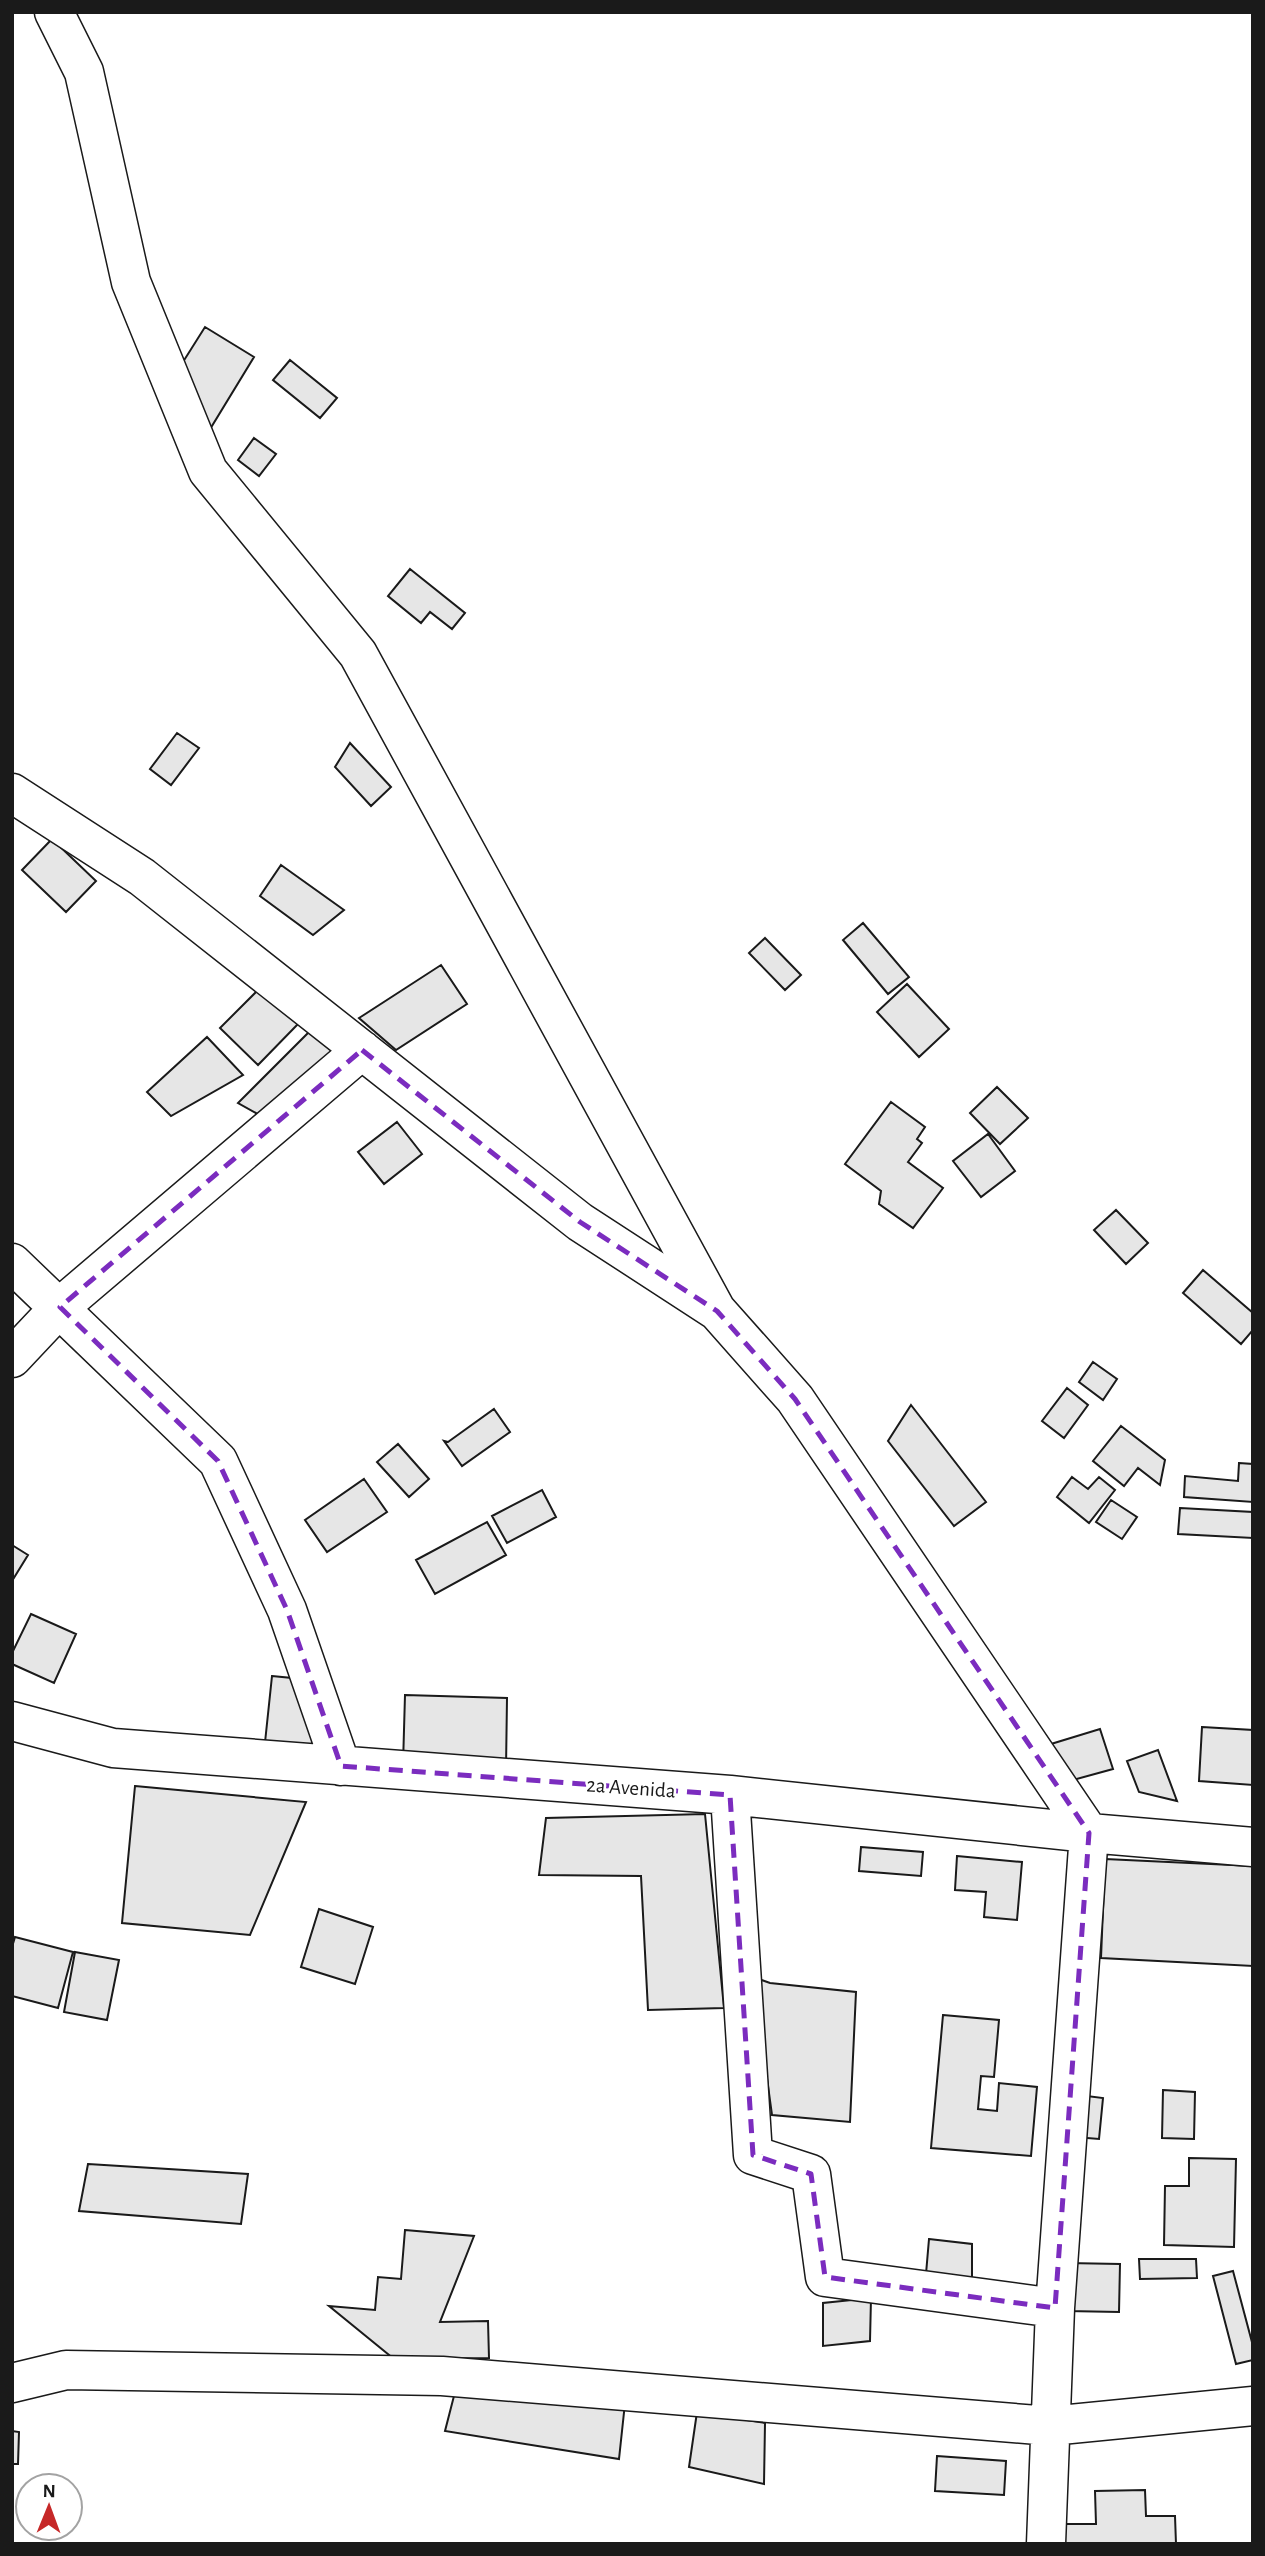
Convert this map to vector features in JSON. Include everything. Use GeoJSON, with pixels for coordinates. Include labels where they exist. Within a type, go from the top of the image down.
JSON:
{"type":"FeatureCollection","features":[{"type":"Feature","properties":{"kind":"street"},"geometry":{"type":"LineString","coordinates":[[54,12],[84,72],[131,282],[208,471],[358,654],[717,1311],[795,1399],[1089,1833],[1055,2308],[1046,2544]]}},
{"type":"Feature","properties":{"kind":"street"},"geometry":{"type":"LineString","coordinates":[[12,793],[142,877],[580,1222],[717,1311]]}},
{"type":"Feature","properties":{"kind":"street"},"geometry":{"type":"LineString","coordinates":[[12,1358],[60,1307],[362,1050]]}},
{"type":"Feature","properties":{"kind":"street"},"geometry":{"type":"LineString","coordinates":[[12,1263],[218,1461],[287,1610],[341,1766]]}},
{"type":"Feature","properties":{"kind":"street","name":"2a Avenida"},"geometry":{"type":"LineString","coordinates":[[12,1721],[113,1748],[730,1795],[1089,1833],[1253,1847]]}},
{"type":"Feature","properties":{"kind":"street"},"geometry":{"type":"LineString","coordinates":[[730,1795],[753,2155],[811,2174],[825,2277],[1055,2308]]}},
{"type":"Feature","properties":{"kind":"street"},"geometry":{"type":"LineString","coordinates":[[12,2383],[66,2370],[442,2376],[1050,2426],[1253,2406]]}},
{"type":"Feature","properties":{"kind":"highlighted area"},"geometry":{"type":"Polygon","coordinates":[[[362,1050],[580,1222],[717,1311],[795,1399],[1089,1833],[1055,2308],[825,2277],[811,2174],[753,2155],[730,1795],[341,1766],[287,1610],[218,1461],[60,1307],[362,1050]]]}},
{"type":"Feature","properties":{"kind":"building"},"geometry":{"type":"Polygon","coordinates":[[[205,327],[254,357],[204,439],[176,373],[205,327]]]}},
{"type":"Feature","properties":{"kind":"building"},"geometry":{"type":"Polygon","coordinates":[[[290,360],[337,398],[320,418],[273,380],[290,360]]]}},
{"type":"Feature","properties":{"kind":"building"},"geometry":{"type":"Polygon","coordinates":[[[254,438],[276,454],[259,476],[238,460],[254,438]]]}},
{"type":"Feature","properties":{"kind":"building"},"geometry":{"type":"Polygon","coordinates":[[[410,569],[465,613],[452,629],[430,612],[421,623],[388,596],[410,569]]]}},
{"type":"Feature","properties":{"kind":"building"},"geometry":{"type":"Polygon","coordinates":[[[177,733],[199,748],[171,785],[150,769],[177,733]]]}},
{"type":"Feature","properties":{"kind":"building"},"geometry":{"type":"Polygon","coordinates":[[[350,743],[391,787],[371,806],[335,767],[350,743]]]}},
{"type":"Feature","properties":{"kind":"building"},"geometry":{"type":"Polygon","coordinates":[[[52,839],[96,881],[66,912],[22,870],[52,839]]]}},
{"type":"Feature","properties":{"kind":"building"},"geometry":{"type":"Polygon","coordinates":[[[281,865],[344,910],[313,935],[260,896],[281,865]]]}},
{"type":"Feature","properties":{"kind":"building"},"geometry":{"type":"Polygon","coordinates":[[[863,923],[909,977],[888,994],[843,940],[863,923]]]}},
{"type":"Feature","properties":{"kind":"building"},"geometry":{"type":"Polygon","coordinates":[[[765,938],[801,975],[785,990],[749,953],[765,938]]]}},
{"type":"Feature","properties":{"kind":"building"},"geometry":{"type":"Polygon","coordinates":[[[441,965],[467,1004],[396,1050],[359,1018],[441,965]]]}},
{"type":"Feature","properties":{"kind":"building"},"geometry":{"type":"Polygon","coordinates":[[[907,984],[949,1029],[919,1057],[877,1012],[907,984]]]}},
{"type":"Feature","properties":{"kind":"building"},"geometry":{"type":"Polygon","coordinates":[[[260,988],[298,1024],[258,1065],[220,1028],[260,988]]]}},
{"type":"Feature","properties":{"kind":"building"},"geometry":{"type":"Polygon","coordinates":[[[310,1031],[336,1055],[270,1121],[238,1103],[310,1031]]]}},
{"type":"Feature","properties":{"kind":"building"},"geometry":{"type":"Polygon","coordinates":[[[207,1037],[243,1075],[171,1116],[147,1092],[207,1037]]]}},
{"type":"Feature","properties":{"kind":"building"},"geometry":{"type":"Polygon","coordinates":[[[997,1087],[1028,1118],[1000,1144],[970,1113],[997,1087]]]}},
{"type":"Feature","properties":{"kind":"building"},"geometry":{"type":"Polygon","coordinates":[[[891,1102],[925,1127],[917,1139],[922,1143],[908,1162],[943,1188],[913,1228],[879,1204],[881,1191],[845,1164],[891,1102]]]}},
{"type":"Feature","properties":{"kind":"building"},"geometry":{"type":"Polygon","coordinates":[[[397,1122],[422,1154],[384,1184],[358,1152],[397,1122]]]}},
{"type":"Feature","properties":{"kind":"building"},"geometry":{"type":"Polygon","coordinates":[[[988,1134],[1015,1171],[981,1197],[953,1161],[988,1134]]]}},
{"type":"Feature","properties":{"kind":"building"},"geometry":{"type":"Polygon","coordinates":[[[1116,1210],[1148,1243],[1126,1264],[1094,1230],[1116,1210]]]}},
{"type":"Feature","properties":{"kind":"building"},"geometry":{"type":"Polygon","coordinates":[[[1203,1270],[1253,1313],[1253,1330],[1241,1344],[1183,1293],[1203,1270]]]}},
{"type":"Feature","properties":{"kind":"building"},"geometry":{"type":"Polygon","coordinates":[[[1093,1362],[1117,1379],[1103,1400],[1079,1382],[1093,1362]]]}},
{"type":"Feature","properties":{"kind":"building"},"geometry":{"type":"Polygon","coordinates":[[[1067,1388],[1088,1405],[1064,1438],[1042,1421],[1067,1388]]]}},
{"type":"Feature","properties":{"kind":"building"},"geometry":{"type":"Polygon","coordinates":[[[911,1405],[986,1502],[954,1526],[888,1441],[911,1405]]]}},
{"type":"Feature","properties":{"kind":"building"},"geometry":{"type":"Polygon","coordinates":[[[494,1409],[510,1432],[462,1466],[444,1441],[448,1442],[494,1409]]]}},
{"type":"Feature","properties":{"kind":"building"},"geometry":{"type":"Polygon","coordinates":[[[1121,1426],[1165,1460],[1160,1485],[1138,1468],[1124,1486],[1093,1461],[1121,1426]]]}},
{"type":"Feature","properties":{"kind":"building"},"geometry":{"type":"Polygon","coordinates":[[[398,1444],[429,1479],[409,1497],[377,1462],[398,1444]]]}},
{"type":"Feature","properties":{"kind":"building"},"geometry":{"type":"Polygon","coordinates":[[[1239,1463],[1253,1464],[1253,1502],[1184,1497],[1185,1476],[1238,1481],[1239,1463]]]}},
{"type":"Feature","properties":{"kind":"building"},"geometry":{"type":"Polygon","coordinates":[[[1072,1477],[1088,1489],[1099,1477],[1115,1490],[1089,1523],[1057,1497],[1072,1477]]]}},
{"type":"Feature","properties":{"kind":"building"},"geometry":{"type":"Polygon","coordinates":[[[364,1479],[387,1512],[327,1552],[305,1520],[364,1479]]]}},
{"type":"Feature","properties":{"kind":"building"},"geometry":{"type":"Polygon","coordinates":[[[542,1490],[556,1517],[507,1543],[492,1516],[542,1490]]]}},
{"type":"Feature","properties":{"kind":"building"},"geometry":{"type":"Polygon","coordinates":[[[1111,1500],[1137,1517],[1122,1539],[1096,1522],[1111,1500]]]}},
{"type":"Feature","properties":{"kind":"building"},"geometry":{"type":"Polygon","coordinates":[[[1180,1508],[1253,1512],[1253,1538],[1178,1534],[1180,1508]]]}},
{"type":"Feature","properties":{"kind":"building"},"geometry":{"type":"Polygon","coordinates":[[[487,1522],[506,1555],[435,1594],[416,1560],[487,1522]]]}},
{"type":"Feature","properties":{"kind":"building"},"geometry":{"type":"Polygon","coordinates":[[[12,1545],[28,1555],[12,1581],[12,1545]]]}},
{"type":"Feature","properties":{"kind":"building"},"geometry":{"type":"Polygon","coordinates":[[[31,1614],[76,1634],[54,1683],[12,1664],[12,1653],[31,1614]]]}},
{"type":"Feature","properties":{"kind":"building"},"geometry":{"type":"Polygon","coordinates":[[[272,1676],[302,1679],[318,1758],[264,1752],[272,1676]]]}},
{"type":"Feature","properties":{"kind":"building"},"geometry":{"type":"Polygon","coordinates":[[[405,1695],[507,1698],[506,1768],[403,1765],[405,1695]]]}},
{"type":"Feature","properties":{"kind":"building"},"geometry":{"type":"Polygon","coordinates":[[[1202,1727],[1253,1730],[1253,1785],[1199,1781],[1202,1727]]]}},
{"type":"Feature","properties":{"kind":"building"},"geometry":{"type":"Polygon","coordinates":[[[1100,1729],[1113,1769],[1062,1783],[1051,1744],[1100,1729]]]}},
{"type":"Feature","properties":{"kind":"building"},"geometry":{"type":"Polygon","coordinates":[[[1158,1750],[1177,1801],[1139,1792],[1127,1761],[1158,1750]]]}},
{"type":"Feature","properties":{"kind":"building"},"geometry":{"type":"Polygon","coordinates":[[[135,1786],[306,1802],[250,1935],[122,1923],[135,1786]]]}},
{"type":"Feature","properties":{"kind":"building"},"geometry":{"type":"Polygon","coordinates":[[[705,1814],[724,2008],[648,2010],[641,1876],[539,1875],[546,1818],[705,1814]]]}},
{"type":"Feature","properties":{"kind":"building"},"geometry":{"type":"Polygon","coordinates":[[[861,1847],[923,1852],[921,1876],[859,1871],[861,1847]]]}},
{"type":"Feature","properties":{"kind":"building"},"geometry":{"type":"Polygon","coordinates":[[[957,1856],[1022,1862],[1017,1920],[984,1917],[986,1892],[955,1890],[957,1856]]]}},
{"type":"Feature","properties":{"kind":"building"},"geometry":{"type":"Polygon","coordinates":[[[1105,1859],[1253,1866],[1253,1966],[1101,1958],[1105,1859]]]}},
{"type":"Feature","properties":{"kind":"building"},"geometry":{"type":"Polygon","coordinates":[[[319,1909],[373,1927],[355,1984],[301,1967],[319,1909]]]}},
{"type":"Feature","properties":{"kind":"building"},"geometry":{"type":"Polygon","coordinates":[[[15,1937],[73,1952],[58,2008],[12,1996],[12,1947],[15,1937]]]}},
{"type":"Feature","properties":{"kind":"building"},"geometry":{"type":"Polygon","coordinates":[[[75,1952],[119,1960],[107,2020],[64,2012],[75,1952]]]}},
{"type":"Feature","properties":{"kind":"building"},"geometry":{"type":"Polygon","coordinates":[[[753,1977],[770,1983],[856,1992],[850,2122],[772,2115],[753,1977]]]}},
{"type":"Feature","properties":{"kind":"building"},"geometry":{"type":"Polygon","coordinates":[[[943,2015],[999,2020],[994,2077],[981,2076],[978,2109],[997,2111],[999,2083],[1037,2087],[1031,2156],[931,2148],[943,2015]]]}},
{"type":"Feature","properties":{"kind":"building"},"geometry":{"type":"Polygon","coordinates":[[[1163,2090],[1195,2092],[1194,2139],[1162,2138],[1163,2090]]]}},
{"type":"Feature","properties":{"kind":"building"},"geometry":{"type":"Polygon","coordinates":[[[1079,2095],[1103,2098],[1099,2139],[1075,2137],[1079,2095]]]}},
{"type":"Feature","properties":{"kind":"building"},"geometry":{"type":"Polygon","coordinates":[[[1189,2158],[1236,2159],[1234,2247],[1164,2245],[1165,2186],[1189,2186],[1189,2158]]]}},
{"type":"Feature","properties":{"kind":"building"},"geometry":{"type":"Polygon","coordinates":[[[88,2164],[248,2174],[241,2224],[79,2211],[88,2164]]]}},
{"type":"Feature","properties":{"kind":"building"},"geometry":{"type":"Polygon","coordinates":[[[405,2230],[474,2236],[440,2322],[488,2321],[489,2358],[394,2359],[329,2306],[375,2310],[378,2277],[401,2279],[405,2230]]]}},
{"type":"Feature","properties":{"kind":"building"},"geometry":{"type":"Polygon","coordinates":[[[929,2239],[972,2244],[972,2285],[926,2274],[929,2239]]]}},
{"type":"Feature","properties":{"kind":"building"},"geometry":{"type":"Polygon","coordinates":[[[1139,2259],[1196,2259],[1197,2278],[1140,2279],[1139,2259]]]}},
{"type":"Feature","properties":{"kind":"building"},"geometry":{"type":"Polygon","coordinates":[[[1067,2263],[1120,2264],[1119,2312],[1067,2311],[1067,2263]]]}},
{"type":"Feature","properties":{"kind":"building"},"geometry":{"type":"Polygon","coordinates":[[[1233,2271],[1253,2346],[1253,2360],[1236,2364],[1213,2276],[1233,2271]]]}},
{"type":"Feature","properties":{"kind":"building"},"geometry":{"type":"Polygon","coordinates":[[[871,2298],[870,2341],[823,2346],[823,2303],[871,2298]]]}},
{"type":"Feature","properties":{"kind":"building"},"geometry":{"type":"Polygon","coordinates":[[[455,2392],[625,2403],[619,2459],[445,2431],[455,2392]]]}},
{"type":"Feature","properties":{"kind":"building"},"geometry":{"type":"Polygon","coordinates":[[[697,2412],[765,2423],[764,2484],[689,2467],[697,2412]]]}},
{"type":"Feature","properties":{"kind":"building"},"geometry":{"type":"Polygon","coordinates":[[[12,2431],[19,2432],[18,2464],[12,2464],[12,2431]]]}},
{"type":"Feature","properties":{"kind":"building"},"geometry":{"type":"Polygon","coordinates":[[[937,2456],[1006,2461],[1004,2495],[935,2491],[937,2456]]]}},
{"type":"Feature","properties":{"kind":"building"},"geometry":{"type":"Polygon","coordinates":[[[1145,2490],[1146,2516],[1175,2516],[1176,2544],[1063,2544],[1062,2524],[1096,2524],[1095,2491],[1145,2490]]]}}]}
